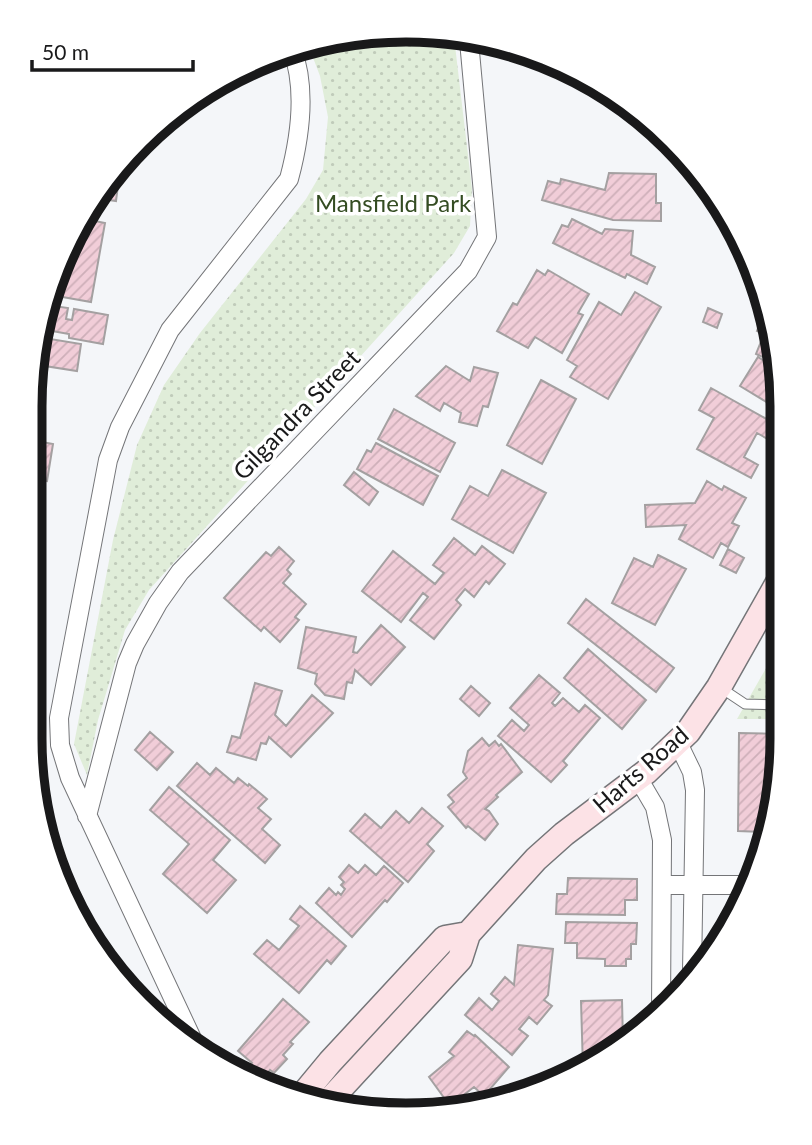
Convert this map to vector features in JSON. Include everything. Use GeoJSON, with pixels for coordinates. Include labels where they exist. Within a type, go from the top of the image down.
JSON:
{"type":"FeatureCollection","features":[{"type":"Feature","properties":{"kind":"street","name":"Gilgandra Street"},"geometry":{"type":"LineString","coordinates":[[88,816],[127,663],[173,580],[468,271],[487,237],[469,48]]}},
{"type":"Feature","properties":{"kind":"street"},"geometry":{"type":"LineString","coordinates":[[189,1031],[65,763],[60,745],[59,718],[108,460],[120,427],[170,330],[289,179],[297,150],[299,122],[299,67],[296,59]]}},
{"type":"Feature","properties":{"kind":"street","name":"Harts Road"},"geometry":{"type":"LineString","coordinates":[[334,1096],[460,959],[468,934],[508,888],[549,847],[638,778],[678,743],[719,687],[770,597]]}},
{"type":"Feature","properties":{"kind":"street"},"geometry":{"type":"LineString","coordinates":[[678,743],[694,780],[692,964]]}},
{"type":"Feature","properties":{"kind":"street"},"geometry":{"type":"LineString","coordinates":[[638,778],[659,817],[662,840],[661,998]]}},
{"type":"Feature","properties":{"kind":"street"},"geometry":{"type":"LineString","coordinates":[[663,885],[739,885]]}},
{"type":"Feature","properties":{"kind":"street","name":"Harts Road"},"geometry":{"type":"LineString","coordinates":[[307,1090],[445,938],[468,934]]}},
{"type":"Feature","properties":{"kind":"lane"},"geometry":{"type":"LineString","coordinates":[[719,687],[746,704],[770,705]]}},
{"type":"Feature","properties":{"kind":"green space","name":"Mansfield Park"},"geometry":{"type":"Polygon","coordinates":[[[382,43],[455,45],[472,189],[470,226],[454,253],[149,590],[125,630],[98,720],[87,775],[74,744],[113,540],[137,445],[164,385],[200,333],[306,199],[323,170],[328,117],[320,76],[312,54],[382,43]]]}},
{"type":"Feature","properties":{"kind":"green space"},"geometry":{"type":"Polygon","coordinates":[[[770,661],[770,719],[737,719],[770,661]]]}},
{"type":"Feature","properties":{"kind":"building"},"geometry":{"type":"Polygon","coordinates":[[[609,173],[656,174],[656,203],[661,203],[661,221],[613,220],[542,200],[548,181],[560,184],[561,179],[605,190],[609,173]]]}},
{"type":"Feature","properties":{"kind":"building"},"geometry":{"type":"Polygon","coordinates":[[[118,182],[116,201],[106,200],[118,182]]]}},
{"type":"Feature","properties":{"kind":"building"},"geometry":{"type":"Polygon","coordinates":[[[572,219],[602,234],[605,229],[633,231],[631,255],[655,267],[647,284],[627,274],[625,278],[553,243],[562,225],[568,227],[572,219]]]}},
{"type":"Feature","properties":{"kind":"building"},"geometry":{"type":"Polygon","coordinates":[[[93,221],[105,223],[91,302],[59,296],[93,221]]]}},
{"type":"Feature","properties":{"kind":"building"},"geometry":{"type":"Polygon","coordinates":[[[537,270],[545,275],[548,270],[589,294],[578,313],[583,315],[562,353],[535,337],[528,348],[497,331],[513,303],[517,305],[537,270]]]}},
{"type":"Feature","properties":{"kind":"building"},"geometry":{"type":"Polygon","coordinates":[[[635,292],[661,307],[608,399],[570,377],[577,366],[567,360],[599,302],[621,315],[635,292]]]}},
{"type":"Feature","properties":{"kind":"building"},"geometry":{"type":"Polygon","coordinates":[[[56,306],[68,308],[66,319],[72,320],[74,309],[108,315],[103,344],[69,338],[69,334],[52,331],[50,339],[81,344],[77,371],[44,366],[56,306]]]}},
{"type":"Feature","properties":{"kind":"building"},"geometry":{"type":"Polygon","coordinates":[[[708,308],[722,314],[717,328],[703,322],[708,308]]]}},
{"type":"Feature","properties":{"kind":"building"},"geometry":{"type":"Polygon","coordinates":[[[763,336],[767,359],[756,354],[763,336]]]}},
{"type":"Feature","properties":{"kind":"building"},"geometry":{"type":"Polygon","coordinates":[[[758,357],[767,363],[770,404],[740,386],[758,357]]]}},
{"type":"Feature","properties":{"kind":"building"},"geometry":{"type":"Polygon","coordinates":[[[446,366],[470,381],[474,367],[498,373],[488,407],[483,406],[477,426],[459,422],[461,413],[444,403],[440,411],[416,396],[446,366]]]}},
{"type":"Feature","properties":{"kind":"building"},"geometry":{"type":"Polygon","coordinates":[[[541,380],[576,399],[542,464],[507,445],[541,380]]]}},
{"type":"Feature","properties":{"kind":"building"},"geometry":{"type":"Polygon","coordinates":[[[711,388],[770,421],[770,440],[757,433],[744,457],[758,465],[751,478],[697,449],[714,418],[699,410],[711,388]]]}},
{"type":"Feature","properties":{"kind":"building"},"geometry":{"type":"Polygon","coordinates":[[[394,409],[455,443],[440,472],[378,439],[394,409]]]}},
{"type":"Feature","properties":{"kind":"building"},"geometry":{"type":"Polygon","coordinates":[[[42,442],[53,444],[47,481],[42,480],[42,442]]]}},
{"type":"Feature","properties":{"kind":"building"},"geometry":{"type":"Polygon","coordinates":[[[376,443],[438,476],[423,505],[357,469],[367,450],[371,452],[376,443]]]}},
{"type":"Feature","properties":{"kind":"building"},"geometry":{"type":"Polygon","coordinates":[[[502,470],[546,493],[513,553],[452,519],[470,486],[488,496],[502,470]]]}},
{"type":"Feature","properties":{"kind":"building"},"geometry":{"type":"Polygon","coordinates":[[[354,472],[378,492],[369,505],[344,485],[354,472]]]}},
{"type":"Feature","properties":{"kind":"building"},"geometry":{"type":"Polygon","coordinates":[[[707,481],[722,490],[724,486],[746,498],[732,523],[739,526],[728,547],[721,543],[713,558],[679,539],[686,525],[646,527],[645,505],[695,503],[707,481]]]}},
{"type":"Feature","properties":{"kind":"building"},"geometry":{"type":"Polygon","coordinates":[[[454,538],[475,555],[482,546],[505,564],[489,584],[486,581],[474,597],[465,589],[456,600],[461,605],[434,639],[410,620],[428,597],[423,593],[401,622],[362,591],[393,551],[435,584],[444,573],[433,565],[454,538]]]}},
{"type":"Feature","properties":{"kind":"building"},"geometry":{"type":"Polygon","coordinates":[[[279,547],[294,561],[287,570],[291,574],[283,583],[306,604],[295,617],[299,620],[280,642],[264,627],[261,631],[224,598],[266,552],[271,556],[279,547]]]}},
{"type":"Feature","properties":{"kind":"building"},"geometry":{"type":"Polygon","coordinates":[[[728,549],[744,558],[736,573],[720,565],[728,549]]]}},
{"type":"Feature","properties":{"kind":"building"},"geometry":{"type":"Polygon","coordinates":[[[658,555],[686,569],[655,625],[612,603],[634,558],[653,567],[658,555]]]}},
{"type":"Feature","properties":{"kind":"building"},"geometry":{"type":"Polygon","coordinates":[[[586,599],[674,668],[656,692],[568,623],[586,599]]]}},
{"type":"Feature","properties":{"kind":"building"},"geometry":{"type":"Polygon","coordinates":[[[381,625],[405,647],[371,685],[355,670],[352,683],[347,682],[344,699],[325,695],[315,684],[317,674],[298,668],[306,627],[356,637],[353,652],[357,653],[381,625]]]}},
{"type":"Feature","properties":{"kind":"building"},"geometry":{"type":"Polygon","coordinates":[[[588,649],[646,700],[622,729],[564,678],[588,649]]]}},
{"type":"Feature","properties":{"kind":"building"},"geometry":{"type":"Polygon","coordinates":[[[539,675],[560,693],[552,703],[555,706],[563,698],[579,712],[585,705],[600,718],[563,761],[567,765],[551,782],[498,736],[512,720],[524,731],[529,725],[510,708],[539,675]]]}},
{"type":"Feature","properties":{"kind":"building"},"geometry":{"type":"Polygon","coordinates":[[[255,683],[282,691],[275,715],[286,726],[312,695],[333,713],[291,757],[269,737],[266,744],[261,743],[256,760],[227,752],[232,736],[240,738],[255,683]]]}},
{"type":"Feature","properties":{"kind":"building"},"geometry":{"type":"Polygon","coordinates":[[[471,686],[490,703],[479,716],[460,699],[471,686]]]}},
{"type":"Feature","properties":{"kind":"building"},"geometry":{"type":"Polygon","coordinates":[[[150,732],[173,752],[157,770],[135,750],[150,732]]]}},
{"type":"Feature","properties":{"kind":"building"},"geometry":{"type":"Polygon","coordinates":[[[739,733],[770,734],[767,787],[758,832],[738,831],[739,733]]]}},
{"type":"Feature","properties":{"kind":"building"},"geometry":{"type":"Polygon","coordinates":[[[482,738],[489,746],[495,741],[499,746],[501,744],[522,772],[496,795],[498,797],[485,809],[498,824],[485,840],[468,826],[466,828],[448,807],[454,802],[448,795],[467,778],[463,772],[468,751],[482,738]]]}},
{"type":"Feature","properties":{"kind":"building"},"geometry":{"type":"Polygon","coordinates":[[[197,763],[210,775],[216,768],[234,783],[238,778],[267,799],[258,808],[271,819],[262,829],[280,845],[265,863],[177,786],[197,763]]]}},
{"type":"Feature","properties":{"kind":"building"},"geometry":{"type":"Polygon","coordinates":[[[169,787],[230,840],[213,860],[236,880],[207,913],[163,874],[189,844],[150,810],[169,787]]]}},
{"type":"Feature","properties":{"kind":"building"},"geometry":{"type":"Polygon","coordinates":[[[422,808],[443,826],[427,844],[434,851],[408,882],[350,831],[365,814],[381,828],[396,811],[409,823],[422,808]]]}},
{"type":"Feature","properties":{"kind":"building"},"geometry":{"type":"Polygon","coordinates":[[[349,865],[358,873],[365,865],[376,875],[384,866],[403,883],[352,937],[316,903],[329,888],[336,895],[338,892],[341,895],[345,889],[341,885],[344,882],[339,877],[349,865]]]}},
{"type":"Feature","properties":{"kind":"building"},"geometry":{"type":"Polygon","coordinates":[[[568,878],[637,879],[637,900],[625,900],[625,915],[556,914],[557,894],[567,894],[568,878]]]}},
{"type":"Feature","properties":{"kind":"building"},"geometry":{"type":"Polygon","coordinates":[[[300,906],[346,946],[331,964],[327,960],[299,993],[254,954],[267,940],[279,950],[299,926],[290,919],[300,906]]]}},
{"type":"Feature","properties":{"kind":"building"},"geometry":{"type":"Polygon","coordinates":[[[566,922],[637,923],[636,944],[631,944],[631,959],[626,959],[626,966],[605,966],[605,959],[577,958],[577,943],[565,943],[566,922]]]}},
{"type":"Feature","properties":{"kind":"building"},"geometry":{"type":"Polygon","coordinates":[[[518,945],[553,949],[548,995],[544,1000],[552,1006],[537,1024],[529,1017],[519,1029],[528,1036],[512,1055],[465,1015],[479,998],[492,1010],[499,1001],[491,994],[505,977],[514,985],[518,945]]]}},
{"type":"Feature","properties":{"kind":"building"},"geometry":{"type":"Polygon","coordinates":[[[283,999],[309,1022],[290,1042],[293,1044],[283,1055],[287,1059],[274,1073],[270,1070],[266,1075],[249,1067],[252,1063],[238,1051],[283,999]]]}},
{"type":"Feature","properties":{"kind":"building"},"geometry":{"type":"Polygon","coordinates":[[[622,1000],[623,1032],[583,1057],[581,1001],[622,1000]]]}},
{"type":"Feature","properties":{"kind":"building"},"geometry":{"type":"Polygon","coordinates":[[[467,1031],[475,1035],[509,1067],[486,1094],[483,1095],[474,1087],[465,1094],[468,1098],[446,1101],[429,1077],[454,1056],[449,1052],[467,1031]]]}}]}
